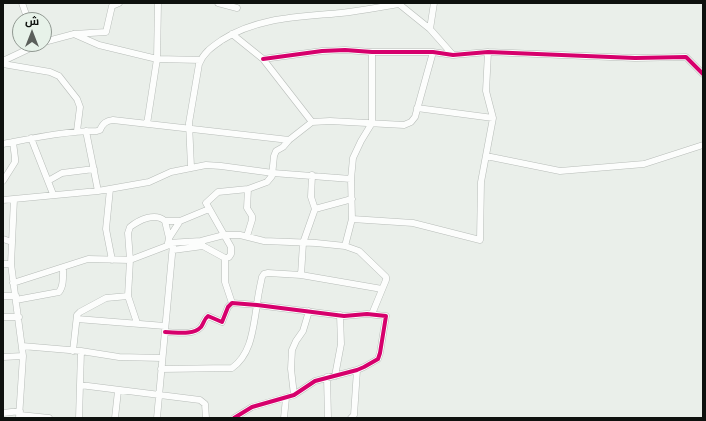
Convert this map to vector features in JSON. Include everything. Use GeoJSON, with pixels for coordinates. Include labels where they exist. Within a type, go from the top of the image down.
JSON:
{"type":"FeatureCollection","features":[{"type":"Feature","properties":{"kind":"street"},"geometry":{"type":"LineString","coordinates":[[52,40],[74,34],[106,32],[112,6],[119,3]]}},
{"type":"Feature","properties":{"kind":"street"},"geometry":{"type":"LineString","coordinates":[[147,124],[157,59],[158,3]]}},
{"type":"Feature","properties":{"kind":"street"},"geometry":{"type":"LineString","coordinates":[[218,3],[237,8]]}},
{"type":"Feature","properties":{"kind":"street"},"geometry":{"type":"LineString","coordinates":[[430,30],[434,3]]}},
{"type":"Feature","properties":{"kind":"street"},"geometry":{"type":"LineString","coordinates":[[191,167],[189,129],[199,64],[210,48],[232,34],[254,25],[272,20],[343,13],[399,4],[430,30],[453,55]]}},
{"type":"Feature","properties":{"kind":"street"},"geometry":{"type":"LineString","coordinates":[[74,34],[99,45],[157,59],[201,60]]}},
{"type":"Feature","properties":{"kind":"street"},"geometry":{"type":"LineString","coordinates":[[232,34],[263,59],[312,122]]}},
{"type":"Feature","properties":{"kind":"street"},"geometry":{"type":"LineString","coordinates":[[263,59],[322,51],[345,50],[372,52],[433,52],[453,55],[488,52],[635,58],[686,57],[703,74]]}},
{"type":"Feature","properties":{"kind":"street"},"geometry":{"type":"LineString","coordinates":[[3,63],[23,52]]}},
{"type":"Feature","properties":{"kind":"street"},"geometry":{"type":"LineString","coordinates":[[345,246],[352,219],[351,179],[354,153],[372,123],[372,52]]}},
{"type":"Feature","properties":{"kind":"street"},"geometry":{"type":"LineString","coordinates":[[225,258],[229,257],[231,254],[231,247],[206,203],[218,192],[248,189],[272,178],[274,154],[312,122],[330,121],[407,124],[411,122],[417,108],[433,52]]}},
{"type":"Feature","properties":{"kind":"street"},"geometry":{"type":"LineString","coordinates":[[352,219],[413,224],[480,240],[481,182],[493,118],[486,91],[488,52]]}},
{"type":"Feature","properties":{"kind":"street"},"geometry":{"type":"LineString","coordinates":[[3,63],[50,72],[59,76],[77,100],[80,107],[77,131]]}},
{"type":"Feature","properties":{"kind":"street"},"geometry":{"type":"LineString","coordinates":[[417,108],[493,118]]}},
{"type":"Feature","properties":{"kind":"street"},"geometry":{"type":"LineString","coordinates":[[3,144],[77,131],[100,130],[103,123],[114,120],[289,140]]}},
{"type":"Feature","properties":{"kind":"street"},"geometry":{"type":"LineString","coordinates":[[86,131],[98,191]]}},
{"type":"Feature","properties":{"kind":"street"},"geometry":{"type":"LineString","coordinates":[[31,138],[53,194]]}},
{"type":"Feature","properties":{"kind":"street"},"geometry":{"type":"LineString","coordinates":[[3,181],[15,162],[13,142]]}},
{"type":"Feature","properties":{"kind":"street"},"geometry":{"type":"LineString","coordinates":[[486,156],[560,171],[644,164],[703,145]]}},
{"type":"Feature","properties":{"kind":"street"},"geometry":{"type":"LineString","coordinates":[[3,200],[110,189],[149,182],[171,172],[206,165],[351,179]]}},
{"type":"Feature","properties":{"kind":"street"},"geometry":{"type":"LineString","coordinates":[[48,181],[62,173],[94,169]]}},
{"type":"Feature","properties":{"kind":"street"},"geometry":{"type":"LineString","coordinates":[[301,275],[303,243],[315,209],[311,197],[312,175]]}},
{"type":"Feature","properties":{"kind":"street"},"geometry":{"type":"LineString","coordinates":[[110,189],[106,229],[112,260]]}},
{"type":"Feature","properties":{"kind":"street"},"geometry":{"type":"LineString","coordinates":[[247,236],[252,220],[252,216],[247,208],[248,189]]}},
{"type":"Feature","properties":{"kind":"street"},"geometry":{"type":"LineString","coordinates":[[315,209],[352,199]]}},
{"type":"Feature","properties":{"kind":"street"},"geometry":{"type":"LineString","coordinates":[[14,200],[11,264],[23,356],[20,415]]}},
{"type":"Feature","properties":{"kind":"street"},"geometry":{"type":"LineString","coordinates":[[137,323],[128,296],[130,260],[128,233],[130,227],[145,219],[158,217],[165,221],[180,221],[209,209]]}},
{"type":"Feature","properties":{"kind":"street"},"geometry":{"type":"LineString","coordinates":[[165,221],[171,244]]}},
{"type":"Feature","properties":{"kind":"street"},"geometry":{"type":"LineString","coordinates":[[157,418],[171,244],[180,221]]}},
{"type":"Feature","properties":{"kind":"street"},"geometry":{"type":"LineString","coordinates":[[14,283],[88,259],[130,260],[171,244],[202,243],[224,235],[247,236],[264,240],[345,246],[359,251],[384,275],[386,280],[372,314]]}},
{"type":"Feature","properties":{"kind":"street"},"geometry":{"type":"LineString","coordinates":[[3,239],[12,242]]}},
{"type":"Feature","properties":{"kind":"street"},"geometry":{"type":"LineString","coordinates":[[202,243],[225,258]]}},
{"type":"Feature","properties":{"kind":"street"},"geometry":{"type":"LineString","coordinates":[[225,258],[225,282],[232,303]]}},
{"type":"Feature","properties":{"kind":"street"},"geometry":{"type":"LineString","coordinates":[[3,264],[11,264]]}},
{"type":"Feature","properties":{"kind":"street"},"geometry":{"type":"LineString","coordinates":[[3,296],[16,298],[58,292],[63,284],[63,268]]}},
{"type":"Feature","properties":{"kind":"street"},"geometry":{"type":"LineString","coordinates":[[161,369],[232,368],[242,358],[254,329],[262,277],[264,274],[301,275],[382,290]]}},
{"type":"Feature","properties":{"kind":"street"},"geometry":{"type":"LineString","coordinates":[[73,351],[77,315],[80,312],[106,298],[128,296]]}},
{"type":"Feature","properties":{"kind":"street"},"geometry":{"type":"LineString","coordinates":[[77,319],[137,323],[189,332],[201,327],[204,320],[208,316],[222,322],[228,307],[232,303]]}},
{"type":"Feature","properties":{"kind":"street"},"geometry":{"type":"LineString","coordinates":[[232,303],[340,315],[372,314],[385,315],[387,317],[378,359],[357,370],[318,379],[294,395],[252,408],[234,418]]}},
{"type":"Feature","properties":{"kind":"street"},"geometry":{"type":"LineString","coordinates":[[294,395],[291,369],[292,350],[296,341],[304,331],[309,311]]}},
{"type":"Feature","properties":{"kind":"street"},"geometry":{"type":"LineString","coordinates":[[335,376],[341,344],[340,315]]}},
{"type":"Feature","properties":{"kind":"street"},"geometry":{"type":"LineString","coordinates":[[3,317],[19,317]]}},
{"type":"Feature","properties":{"kind":"street"},"geometry":{"type":"LineString","coordinates":[[22,346],[81,351],[119,357],[162,358]]}},
{"type":"Feature","properties":{"kind":"street"},"geometry":{"type":"LineString","coordinates":[[79,418],[81,351]]}},
{"type":"Feature","properties":{"kind":"street"},"geometry":{"type":"LineString","coordinates":[[3,357],[23,356]]}},
{"type":"Feature","properties":{"kind":"street"},"geometry":{"type":"LineString","coordinates":[[351,418],[354,415],[357,370]]}},
{"type":"Feature","properties":{"kind":"street"},"geometry":{"type":"LineString","coordinates":[[327,377],[328,418]]}},
{"type":"Feature","properties":{"kind":"street"},"geometry":{"type":"LineString","coordinates":[[80,386],[200,400],[204,404],[206,418]]}},
{"type":"Feature","properties":{"kind":"street"},"geometry":{"type":"LineString","coordinates":[[115,418],[118,391]]}},
{"type":"Feature","properties":{"kind":"street"},"geometry":{"type":"LineString","coordinates":[[284,418],[286,398]]}},
{"type":"Feature","properties":{"kind":"street"},"geometry":{"type":"LineString","coordinates":[[3,413],[48,418]]}},
{"type":"Feature","properties":{"kind":"cycle path"},"geometry":{"type":"LineString","coordinates":[[263,59],[322,51],[345,50],[372,52],[433,52],[453,55],[488,52],[635,58],[686,57],[703,74]]}},
{"type":"Feature","properties":{"kind":"cycle path"},"geometry":{"type":"LineString","coordinates":[[165,332],[193,332],[201,327],[208,316],[222,322],[228,307],[232,303],[344,316],[367,314],[386,316],[378,359],[357,370],[315,381],[294,395],[252,407],[234,418]]}}]}
